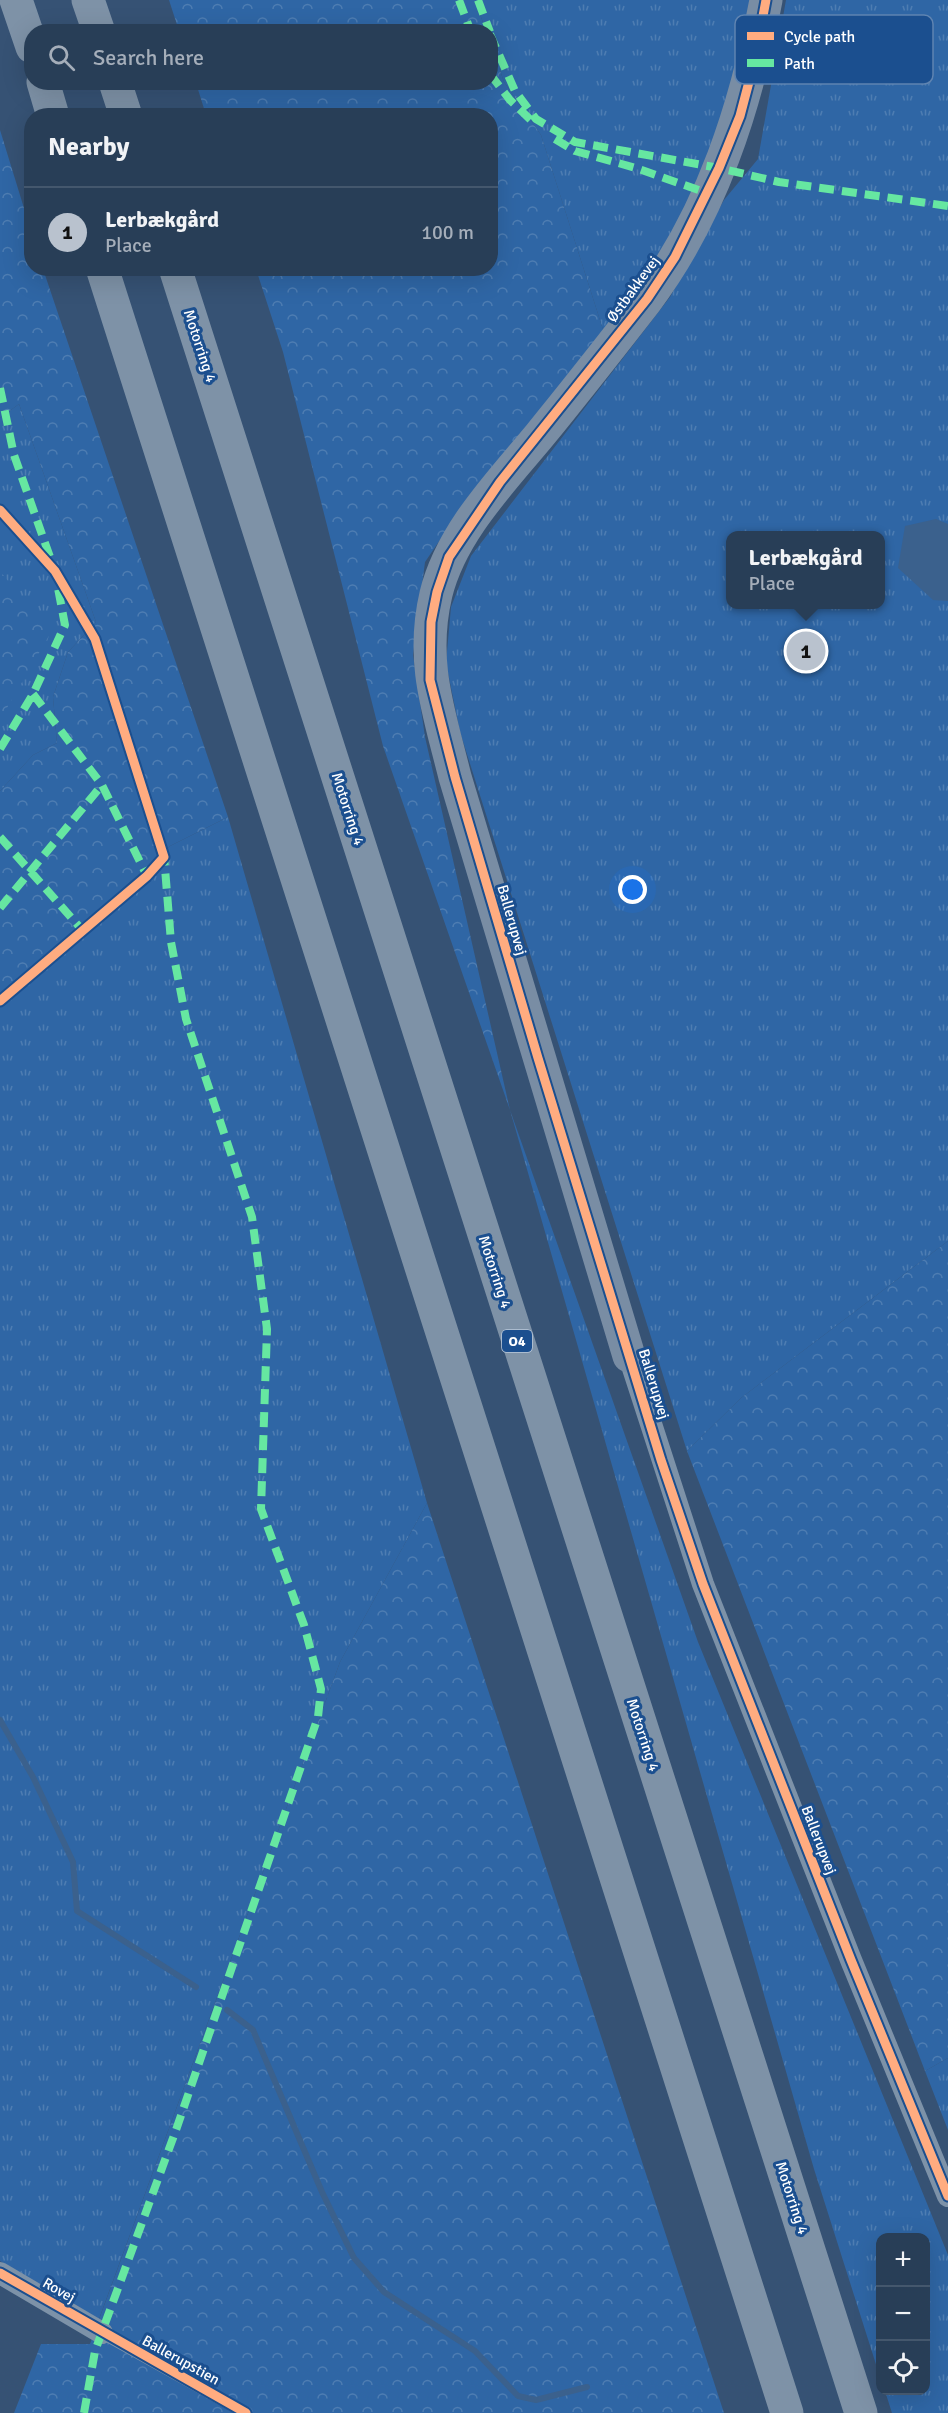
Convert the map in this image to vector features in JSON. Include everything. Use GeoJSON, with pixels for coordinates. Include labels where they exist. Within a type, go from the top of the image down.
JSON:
{"type":"FeatureCollection","features":[{"type":"Feature","properties":{"kind":"highway"},"geometry":{"type":"LineString","coordinates":[[16,0],[24,24]]}},
{"type":"Feature","properties":{"kind":"highway"},"geometry":{"type":"LineString","coordinates":[[88,0],[96,24]]}},
{"type":"Feature","properties":{"kind":"highway"},"geometry":{"type":"LineString","coordinates":[[45,90],[51,108]]}},
{"type":"Feature","properties":{"kind":"highway"},"geometry":{"type":"LineString","coordinates":[[118,90],[123,108]]}},
{"type":"Feature","properties":{"kind":"highway"},"geometry":{"type":"LineString","coordinates":[[105,276],[787,2413]]}},
{"type":"Feature","properties":{"kind":"highway","name":"Motorring 4"},"geometry":{"type":"LineString","coordinates":[[178,276],[861,2413]]}},
{"type":"Feature","properties":{"kind":"street","name":"Østbakkevej"},"geometry":{"type":"LineString","coordinates":[[763,15],[766,0]]}},
{"type":"Feature","properties":{"kind":"street","name":"Østbakkevej"},"geometry":{"type":"LineString","coordinates":[[449,557],[500,482],[647,299],[675,257],[719,168],[740,116],[748,84]]}},
{"type":"Feature","properties":{"kind":"street","name":"Ballerupvej"},"geometry":{"type":"LineString","coordinates":[[449,557],[437,592],[431,622],[430,680],[484,878],[629,1356],[703,1584],[850,1960],[948,2196]]}},
{"type":"Feature","properties":{"kind":"street","name":"Rovej"},"geometry":{"type":"LineString","coordinates":[[0,2273],[102,2333]]}},
{"type":"Feature","properties":{"kind":"lane","name":"Ballerupstien"},"geometry":{"type":"LineString","coordinates":[[102,2333],[246,2413]]}},
{"type":"Feature","properties":{"kind":"green space"},"geometry":{"type":"Polygon","coordinates":[[[169,0],[475,0],[484,24],[177,24],[169,0]]]}},
{"type":"Feature","properties":{"kind":"green space"},"geometry":{"type":"Polygon","coordinates":[[[475,0],[752,0],[750,15],[735,15],[735,84],[737,84],[666,254],[606,339],[541,135],[504,82],[498,64],[498,24],[484,24],[475,0]]]}},
{"type":"Feature","properties":{"kind":"green space"},"geometry":{"type":"Polygon","coordinates":[[[786,0],[948,0],[948,1241],[741,1398],[687,1451],[460,732],[446,663],[451,607],[471,556],[670,297],[724,200],[758,159],[771,84],[933,84],[933,15],[783,15],[786,0]]]}},
{"type":"Feature","properties":{"kind":"green space"},"geometry":{"type":"Polygon","coordinates":[[[498,64],[504,82],[541,135],[606,339],[459,512],[425,562],[413,655],[425,737],[510,1110],[383,746],[283,352],[258,276],[498,276],[498,108],[204,108],[198,90],[498,90],[498,64]]]}},
{"type":"Feature","properties":{"kind":"green space"},"geometry":{"type":"Polygon","coordinates":[[[0,130],[24,208],[24,276],[45,276],[228,817],[170,846],[0,999],[0,791],[33,755],[57,743],[53,697],[68,652],[96,622],[19,404],[0,418],[0,130]]]}},
{"type":"Feature","properties":{"kind":"green space"},"geometry":{"type":"Polygon","coordinates":[[[19,404],[96,622],[68,652],[53,697],[57,743],[33,755],[0,791],[0,418],[19,404]]]}},
{"type":"Feature","properties":{"kind":"green space"},"geometry":{"type":"Polygon","coordinates":[[[0,571],[50,634],[0,720],[0,571]]]}},
{"type":"Feature","properties":{"kind":"green space"},"geometry":{"type":"Polygon","coordinates":[[[228,817],[427,1503],[340,1662],[99,2319],[0,2261],[0,999],[170,846],[228,817]]]}},
{"type":"Feature","properties":{"kind":"green space"},"geometry":{"type":"Polygon","coordinates":[[[510,1110],[698,1642],[948,2255],[948,2413],[892,2413],[886,2395],[930,2395],[930,2233],[876,2233],[876,2364],[814,2169],[510,1110]]]}},
{"type":"Feature","properties":{"kind":"green space"},"geometry":{"type":"Polygon","coordinates":[[[948,1241],[948,2058],[925,2071],[687,1451],[741,1398],[948,1241]]]}},
{"type":"Feature","properties":{"kind":"green space"},"geometry":{"type":"Polygon","coordinates":[[[427,1503],[724,2413],[14,2413],[41,2344],[90,2344],[340,1662],[427,1503]]]}},
{"type":"Feature","properties":{"kind":"green space"},"geometry":{"type":"Polygon","coordinates":[[[948,2058],[948,2130],[925,2071],[948,2058]]]}},
{"type":"Feature","properties":{"kind":"shaded area"},"geometry":{"type":"Polygon","coordinates":[[[936,519],[948,524],[948,601],[933,600],[898,568],[905,526],[936,519]]]}},
{"type":"Feature","properties":{"kind":"waterway"},"geometry":{"type":"LineString","coordinates":[[0,1720],[33,1777],[73,1862],[77,1911],[196,1987]]}},
{"type":"Feature","properties":{"kind":"waterway"},"geometry":{"type":"LineString","coordinates":[[227,2010],[253,2030],[322,2192],[354,2258],[384,2292],[475,2351],[518,2396],[536,2400],[587,2387]]}},
{"type":"Feature","properties":{"kind":"marked path"},"geometry":{"type":"LineString","coordinates":[[459,0],[468,24]]}},
{"type":"Feature","properties":{"kind":"marked path"},"geometry":{"type":"LineString","coordinates":[[478,0],[487,24]]}},
{"type":"Feature","properties":{"kind":"marked path"},"geometry":{"type":"LineString","coordinates":[[498,52],[515,91],[536,119],[575,142],[719,168],[779,182],[948,206]]}},
{"type":"Feature","properties":{"kind":"marked path"},"geometry":{"type":"LineString","coordinates":[[498,84],[510,100],[536,125]]}},
{"type":"Feature","properties":{"kind":"marked path"},"geometry":{"type":"LineString","coordinates":[[555,139],[575,151],[636,168],[707,193]]}},
{"type":"Feature","properties":{"kind":"marked path"},"geometry":{"type":"LineString","coordinates":[[0,388],[14,455],[51,560]]}},
{"type":"Feature","properties":{"kind":"marked path"},"geometry":{"type":"LineString","coordinates":[[0,749],[33,694],[65,625],[57,583]]}},
{"type":"Feature","properties":{"kind":"marked path"},"geometry":{"type":"LineString","coordinates":[[33,694],[102,785],[147,876]]}},
{"type":"Feature","properties":{"kind":"marked path"},"geometry":{"type":"LineString","coordinates":[[0,908],[102,785]]}},
{"type":"Feature","properties":{"kind":"marked path"},"geometry":{"type":"LineString","coordinates":[[0,837],[83,931]]}},
{"type":"Feature","properties":{"kind":"marked path"},"geometry":{"type":"LineString","coordinates":[[84,2413],[95,2351],[176,2130],[318,1717],[321,1689],[304,1625],[261,1509],[267,1329],[252,1217],[186,1019],[171,942],[164,856]]}},
{"type":"Feature","properties":{"kind":"cycle path"},"geometry":{"type":"LineString","coordinates":[[763,15],[766,0]]}},
{"type":"Feature","properties":{"kind":"cycle path"},"geometry":{"type":"LineString","coordinates":[[748,84],[740,116],[719,168],[675,257],[647,299],[500,482],[449,557],[437,592],[431,622],[430,680],[455,777],[538,1058],[661,1460],[703,1584],[851,1960],[948,2196]]}},
{"type":"Feature","properties":{"kind":"cycle path"},"geometry":{"type":"LineString","coordinates":[[0,510],[55,571],[95,639],[164,857],[147,876],[0,1001]]}},
{"type":"Feature","properties":{"kind":"cycle path"},"geometry":{"type":"LineString","coordinates":[[0,2273],[246,2413]]}},
{"type":"Feature","properties":{"kind":"place","name":"Lerbækgård"},"geometry":{"type":"Point","coordinates":[806,651]}}]}
